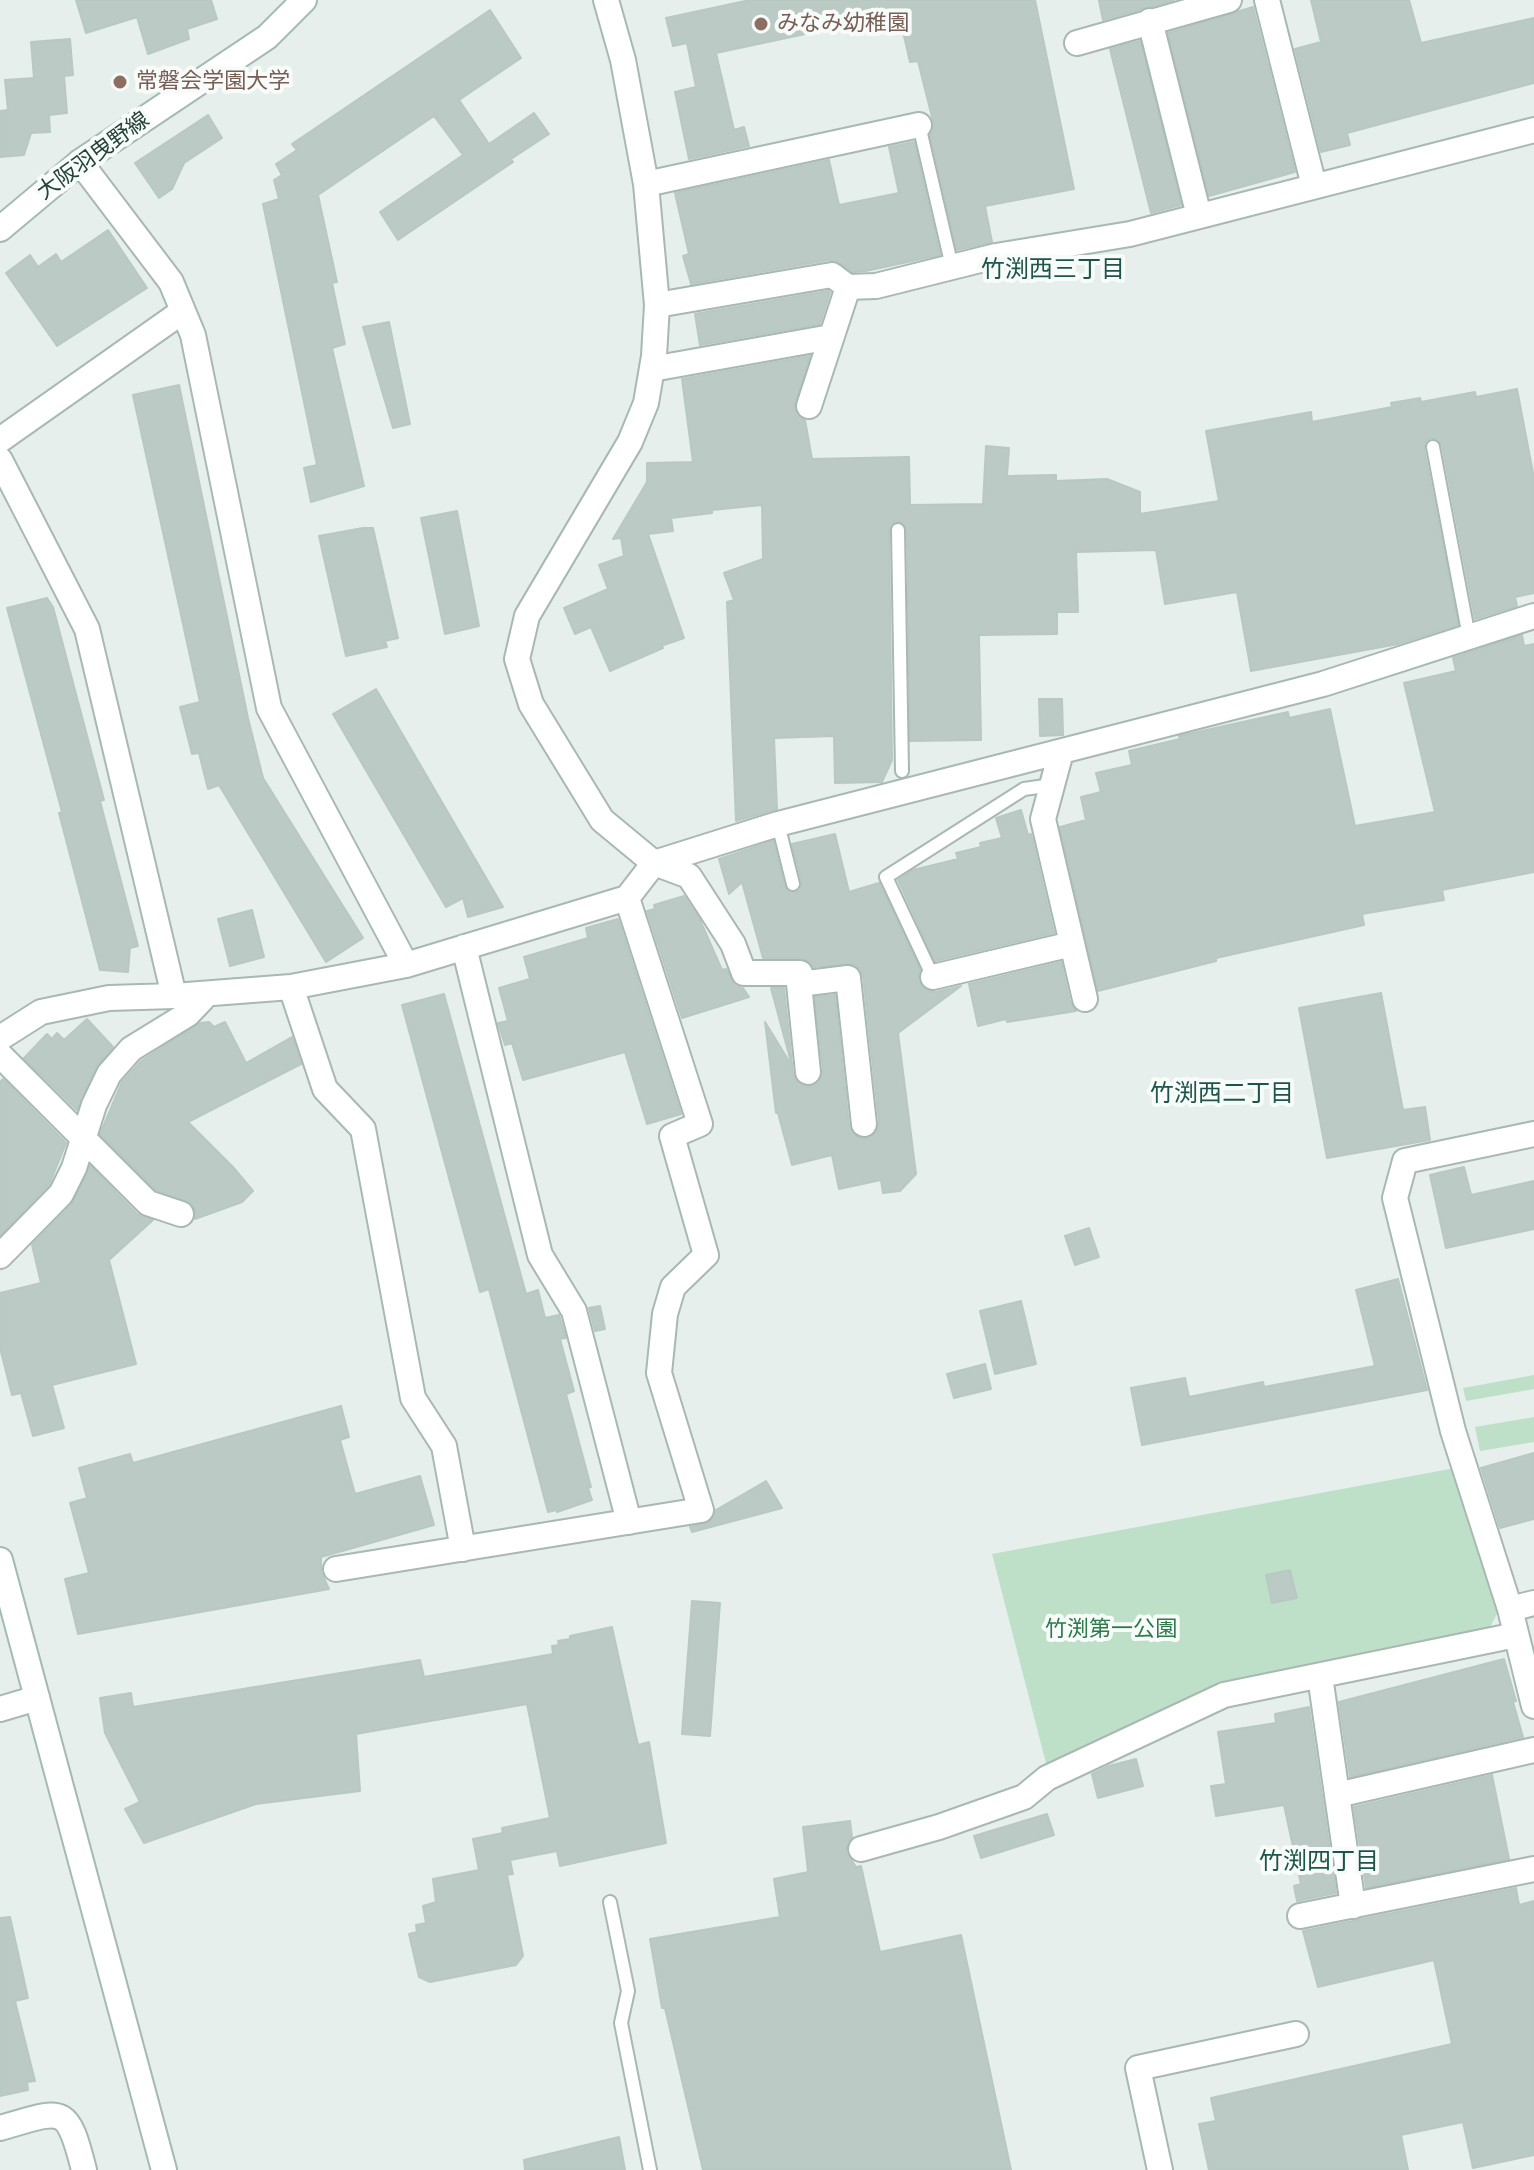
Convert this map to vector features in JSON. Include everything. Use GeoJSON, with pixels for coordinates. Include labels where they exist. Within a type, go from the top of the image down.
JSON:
{"type":"FeatureCollection","features":[{"type":"Feature","properties":{"kind":"street","name":"大阪羽曳野線"},"geometry":{"type":"LineString","coordinates":[[0,229],[80,162],[267,37],[304,0]]}},
{"type":"Feature","properties":{"kind":"street"},"geometry":{"type":"LineString","coordinates":[[606,0],[623,60],[646,184],[657,305],[652,369],[646,403],[630,442],[527,616],[517,659],[531,704],[602,820],[654,863],[689,876],[733,944],[744,973],[800,973],[808,1072]]}},
{"type":"Feature","properties":{"kind":"street"},"geometry":{"type":"LineString","coordinates":[[1077,43],[1229,0]]}},
{"type":"Feature","properties":{"kind":"street"},"geometry":{"type":"LineString","coordinates":[[1267,0],[1314,186]]}},
{"type":"Feature","properties":{"kind":"street"},"geometry":{"type":"LineString","coordinates":[[1150,21],[1199,216]]}},
{"type":"Feature","properties":{"kind":"street"},"geometry":{"type":"LineString","coordinates":[[646,184],[919,125]]}},
{"type":"Feature","properties":{"kind":"street"},"geometry":{"type":"LineString","coordinates":[[657,305],[832,275],[848,287],[876,286],[996,256],[1130,234],[1534,130]]}},
{"type":"Feature","properties":{"kind":"street"},"geometry":{"type":"LineString","coordinates":[[80,162],[171,282],[193,335],[269,708],[406,965]]}},
{"type":"Feature","properties":{"kind":"street"},"geometry":{"type":"LineString","coordinates":[[809,406],[848,287]]}},
{"type":"Feature","properties":{"kind":"street"},"geometry":{"type":"LineString","coordinates":[[0,440],[183,311]]}},
{"type":"Feature","properties":{"kind":"street"},"geometry":{"type":"LineString","coordinates":[[652,369],[831,337]]}},
{"type":"Feature","properties":{"kind":"street"},"geometry":{"type":"LineString","coordinates":[[0,460],[87,629],[174,996]]}},
{"type":"Feature","properties":{"kind":"street"},"geometry":{"type":"LineString","coordinates":[[0,1038],[41,1012],[109,998],[291,987],[406,965],[627,898],[654,863],[778,824],[1323,684],[1534,616]]}},
{"type":"Feature","properties":{"kind":"street"},"geometry":{"type":"LineString","coordinates":[[1061,752],[1043,819],[1085,999]]}},
{"type":"Feature","properties":{"kind":"street"},"geometry":{"type":"LineString","coordinates":[[336,1569],[701,1510],[659,1373],[665,1314],[673,1287],[706,1255],[672,1136],[700,1124],[627,898]]}},
{"type":"Feature","properties":{"kind":"street"},"geometry":{"type":"LineString","coordinates":[[933,977],[1072,944]]}},
{"type":"Feature","properties":{"kind":"street"},"geometry":{"type":"LineString","coordinates":[[464,947],[540,1255],[574,1311],[629,1522]]}},
{"type":"Feature","properties":{"kind":"street"},"geometry":{"type":"LineString","coordinates":[[799,984],[848,978],[864,1124]]}},
{"type":"Feature","properties":{"kind":"street"},"geometry":{"type":"LineString","coordinates":[[291,987],[325,1089],[363,1129],[413,1398],[444,1446],[463,1549]]}},
{"type":"Feature","properties":{"kind":"street"},"geometry":{"type":"LineString","coordinates":[[0,1256],[61,1194],[74,1168],[94,1105],[109,1074],[131,1049],[188,1014],[207,994]]}},
{"type":"Feature","properties":{"kind":"street"},"geometry":{"type":"LineString","coordinates":[[0,1055],[148,1203],[181,1214]]}},
{"type":"Feature","properties":{"kind":"street"},"geometry":{"type":"LineString","coordinates":[[1534,1134],[1405,1161],[1395,1198],[1453,1431],[1510,1609],[1534,1706]]}},
{"type":"Feature","properties":{"kind":"street"},"geometry":{"type":"LineString","coordinates":[[0,1560],[164,2170]]}},
{"type":"Feature","properties":{"kind":"street"},"geometry":{"type":"LineString","coordinates":[[1510,1609],[1534,1603]]}},
{"type":"Feature","properties":{"kind":"street"},"geometry":{"type":"LineString","coordinates":[[861,1849],[939,1827],[1024,1797],[1047,1778],[1224,1695],[1516,1635]]}},
{"type":"Feature","properties":{"kind":"street"},"geometry":{"type":"LineString","coordinates":[[1320,1676],[1353,1906]]}},
{"type":"Feature","properties":{"kind":"street"},"geometry":{"type":"LineString","coordinates":[[0,1709],[37,1698]]}},
{"type":"Feature","properties":{"kind":"street"},"geometry":{"type":"LineString","coordinates":[[1337,1795],[1534,1750]]}},
{"type":"Feature","properties":{"kind":"street"},"geometry":{"type":"LineString","coordinates":[[1300,1916],[1534,1869]]}},
{"type":"Feature","properties":{"kind":"street"},"geometry":{"type":"LineString","coordinates":[[1160,2170],[1138,2068],[1296,2034]]}},
{"type":"Feature","properties":{"kind":"street"},"geometry":{"type":"LineString","coordinates":[[0,2128],[48,2114],[66,2119],[74,2129],[84,2170]]}},
{"type":"Feature","properties":{"kind":"lane"},"geometry":{"type":"LineString","coordinates":[[919,125],[952,267]]}},
{"type":"Feature","properties":{"kind":"lane"},"geometry":{"type":"LineString","coordinates":[[1433,447],[1469,637]]}},
{"type":"Feature","properties":{"kind":"lane"},"geometry":{"type":"LineString","coordinates":[[898,530],[902,771]]}},
{"type":"Feature","properties":{"kind":"lane"},"geometry":{"type":"LineString","coordinates":[[933,977],[886,877],[1024,789],[1052,785]]}},
{"type":"Feature","properties":{"kind":"lane"},"geometry":{"type":"LineString","coordinates":[[778,824],[793,884]]}},
{"type":"Feature","properties":{"kind":"lane"},"geometry":{"type":"LineString","coordinates":[[610,1902],[628,1991],[621,2023],[650,2170]]}},
{"type":"Feature","properties":{"kind":"green space"},"geometry":{"type":"Polygon","coordinates":[[[1534,1375],[1534,1389],[1466,1401],[1463,1388],[1534,1375]]]}},
{"type":"Feature","properties":{"kind":"green space"},"geometry":{"type":"Polygon","coordinates":[[[1534,1417],[1534,1442],[1480,1451],[1475,1427],[1534,1417]]]}},
{"type":"Feature","properties":{"kind":"green space","name":"竹渕第一公園"},"geometry":{"type":"Polygon","coordinates":[[[1455,1468],[1498,1612],[1488,1631],[1219,1685],[1048,1771],[992,1554],[1455,1468]]]}},
{"type":"Feature","properties":{"kind":"building"},"geometry":{"type":"Polygon","coordinates":[[[76,0],[211,0],[217,19],[187,29],[189,39],[148,54],[137,17],[86,33],[76,0]]]}},
{"type":"Feature","properties":{"kind":"building"},"geometry":{"type":"Polygon","coordinates":[[[750,0],[1035,0],[1074,189],[985,206],[992,242],[957,250],[930,134],[933,121],[918,61],[910,62],[899,14],[716,53],[734,130],[744,127],[749,146],[689,159],[675,92],[696,87],[687,43],[673,46],[666,18],[750,0]]]}},
{"type":"Feature","properties":{"kind":"building"},"geometry":{"type":"Polygon","coordinates":[[[1099,0],[1174,0],[1103,20],[1099,0]]]}},
{"type":"Feature","properties":{"kind":"building"},"geometry":{"type":"Polygon","coordinates":[[[1311,0],[1409,0],[1421,43],[1534,18],[1534,83],[1347,133],[1350,145],[1321,152],[1295,49],[1321,42],[1311,0]]]}},
{"type":"Feature","properties":{"kind":"building"},"geometry":{"type":"Polygon","coordinates":[[[1253,7],[1295,172],[1209,196],[1168,33],[1253,7]]]}},
{"type":"Feature","properties":{"kind":"building"},"geometry":{"type":"Polygon","coordinates":[[[490,10],[521,58],[459,100],[489,144],[534,113],[549,134],[398,240],[380,212],[463,155],[434,116],[318,195],[337,282],[332,283],[345,344],[332,348],[364,486],[311,502],[304,468],[317,465],[263,204],[279,199],[274,180],[282,175],[276,164],[297,150],[292,144],[490,10]]]}},
{"type":"Feature","properties":{"kind":"building"},"geometry":{"type":"Polygon","coordinates":[[[70,39],[73,75],[64,76],[67,113],[49,115],[50,132],[31,133],[24,155],[0,157],[0,111],[8,110],[5,80],[34,78],[31,42],[70,39]]]}},
{"type":"Feature","properties":{"kind":"building"},"geometry":{"type":"Polygon","coordinates":[[[1140,41],[1181,205],[1151,213],[1110,49],[1140,41]]]}},
{"type":"Feature","properties":{"kind":"building"},"geometry":{"type":"Polygon","coordinates":[[[208,115],[222,138],[184,163],[172,189],[159,198],[135,163],[208,115]]]}},
{"type":"Feature","properties":{"kind":"building"},"geometry":{"type":"Polygon","coordinates":[[[914,142],[940,255],[853,272],[829,260],[691,284],[683,256],[689,254],[675,193],[829,160],[839,205],[899,193],[889,147],[914,142]]]}},
{"type":"Feature","properties":{"kind":"building"},"geometry":{"type":"Polygon","coordinates":[[[108,230],[147,288],[57,346],[6,273],[30,255],[38,267],[56,254],[61,262],[108,230]]]}},
{"type":"Feature","properties":{"kind":"building"},"geometry":{"type":"Polygon","coordinates":[[[830,293],[820,324],[700,345],[695,314],[830,293]]]}},
{"type":"Feature","properties":{"kind":"building"},"geometry":{"type":"Polygon","coordinates":[[[389,322],[410,424],[393,428],[363,327],[389,322]]]}},
{"type":"Feature","properties":{"kind":"building"},"geometry":{"type":"Polygon","coordinates":[[[810,356],[794,408],[797,415],[805,420],[812,459],[909,457],[910,505],[983,504],[986,446],[1009,448],[1007,476],[1056,475],[1056,481],[1107,479],[1140,492],[1140,514],[1219,501],[1206,431],[1311,412],[1312,422],[1392,407],[1391,403],[1420,398],[1421,402],[1475,392],[1476,397],[1517,389],[1534,478],[1534,593],[1515,597],[1517,606],[1475,619],[1442,445],[1431,438],[1424,449],[1458,625],[1398,644],[1251,671],[1237,592],[1165,604],[1156,550],[1076,552],[1078,612],[1057,612],[1057,634],[979,635],[981,740],[910,741],[907,530],[903,523],[894,522],[889,530],[892,760],[882,782],[835,783],[834,736],[774,738],[777,809],[736,821],[727,602],[734,600],[724,573],[763,559],[762,505],[671,518],[673,531],[648,534],[684,638],[610,671],[591,627],[575,634],[564,608],[608,589],[599,565],[624,556],[621,538],[613,539],[647,482],[647,463],[693,462],[682,379],[810,356]]]}},
{"type":"Feature","properties":{"kind":"building"},"geometry":{"type":"Polygon","coordinates":[[[179,385],[263,778],[363,938],[326,962],[219,785],[208,789],[199,753],[192,754],[180,707],[200,702],[133,395],[179,385]]]}},
{"type":"Feature","properties":{"kind":"building"},"geometry":{"type":"Polygon","coordinates":[[[457,511],[479,626],[445,634],[421,518],[457,511]]]}},
{"type":"Feature","properties":{"kind":"building"},"geometry":{"type":"Polygon","coordinates":[[[373,528],[398,638],[385,641],[387,647],[346,656],[319,536],[373,528]]]}},
{"type":"Feature","properties":{"kind":"building"},"geometry":{"type":"Polygon","coordinates":[[[47,598],[53,607],[104,800],[100,801],[138,946],[130,948],[128,972],[100,970],[59,813],[62,812],[7,608],[47,598]]]}},
{"type":"Feature","properties":{"kind":"building"},"geometry":{"type":"Polygon","coordinates":[[[1522,635],[1524,646],[1534,644],[1534,872],[1442,890],[1444,900],[1362,914],[1364,925],[1216,958],[1216,961],[1098,991],[1060,827],[1086,820],[1081,797],[1101,792],[1096,773],[1132,765],[1129,751],[1180,739],[1179,736],[1288,712],[1289,718],[1330,709],[1355,826],[1435,812],[1404,683],[1456,671],[1453,658],[1522,635]]]}},
{"type":"Feature","properties":{"kind":"building"},"geometry":{"type":"Polygon","coordinates":[[[376,689],[503,907],[468,917],[463,898],[446,907],[333,714],[376,689]]]}},
{"type":"Feature","properties":{"kind":"building"},"geometry":{"type":"Polygon","coordinates":[[[1039,699],[1062,699],[1063,735],[1040,736],[1039,699]]]}},
{"type":"Feature","properties":{"kind":"building"},"geometry":{"type":"Polygon","coordinates":[[[1021,810],[1028,835],[1031,834],[1054,933],[935,961],[898,880],[913,870],[958,859],[956,853],[1002,838],[996,818],[1021,810]]]}},
{"type":"Feature","properties":{"kind":"building"},"geometry":{"type":"Polygon","coordinates":[[[835,834],[849,892],[879,883],[920,970],[918,980],[922,987],[936,992],[961,986],[898,1033],[916,1174],[900,1191],[883,1193],[881,1180],[839,1189],[832,1155],[792,1165],[776,1113],[765,1022],[792,1066],[771,988],[784,988],[793,1074],[796,1081],[809,1087],[817,1084],[823,1071],[815,997],[835,995],[849,1126],[857,1137],[866,1139],[877,1131],[879,1122],[863,976],[853,964],[814,967],[801,958],[763,958],[742,882],[729,894],[719,859],[773,841],[785,887],[794,893],[800,890],[802,883],[792,844],[835,834]]]}},
{"type":"Feature","properties":{"kind":"building"},"geometry":{"type":"Polygon","coordinates":[[[684,896],[700,920],[722,970],[726,969],[735,985],[743,988],[749,997],[682,1018],[647,911],[655,909],[654,905],[684,896]]]}},
{"type":"Feature","properties":{"kind":"building"},"geometry":{"type":"Polygon","coordinates":[[[252,910],[264,957],[230,966],[218,919],[252,910]]]}},
{"type":"Feature","properties":{"kind":"building"},"geometry":{"type":"Polygon","coordinates":[[[618,919],[681,1114],[647,1124],[625,1052],[523,1080],[512,1043],[505,1045],[498,1023],[508,1021],[499,988],[530,979],[524,957],[588,938],[586,928],[618,919]]]}},
{"type":"Feature","properties":{"kind":"building"},"geometry":{"type":"Polygon","coordinates":[[[1061,962],[1070,1002],[1076,1011],[1007,1022],[1006,1019],[978,1026],[969,984],[1061,962]]]}},
{"type":"Feature","properties":{"kind":"building"},"geometry":{"type":"Polygon","coordinates":[[[1381,993],[1403,1110],[1425,1107],[1430,1140],[1327,1158],[1299,1008],[1381,993]]]}},
{"type":"Feature","properties":{"kind":"building"},"geometry":{"type":"Polygon","coordinates":[[[444,994],[526,1294],[538,1290],[545,1318],[559,1315],[566,1338],[560,1339],[574,1391],[566,1394],[592,1500],[557,1512],[548,1512],[489,1289],[480,1292],[402,1005],[444,994]]]}},
{"type":"Feature","properties":{"kind":"building"},"geometry":{"type":"Polygon","coordinates":[[[87,1019],[113,1047],[96,1067],[77,1110],[24,1058],[47,1034],[52,1039],[57,1033],[64,1040],[87,1019]]]}},
{"type":"Feature","properties":{"kind":"building"},"geometry":{"type":"Polygon","coordinates":[[[209,1022],[214,1027],[225,1022],[246,1063],[292,1037],[301,1064],[188,1122],[253,1191],[242,1202],[195,1219],[192,1204],[156,1190],[100,1134],[122,1082],[141,1061],[200,1023],[209,1022]]]}},
{"type":"Feature","properties":{"kind":"building"},"geometry":{"type":"Polygon","coordinates":[[[3,1079],[66,1143],[49,1185],[0,1235],[0,1082],[3,1079]]]}},
{"type":"Feature","properties":{"kind":"building"},"geometry":{"type":"Polygon","coordinates":[[[90,1166],[137,1214],[153,1220],[109,1260],[136,1364],[52,1385],[64,1428],[33,1436],[21,1393],[12,1395],[0,1348],[0,1293],[41,1283],[32,1245],[72,1204],[90,1166]]]}},
{"type":"Feature","properties":{"kind":"building"},"geometry":{"type":"Polygon","coordinates":[[[1464,1167],[1471,1195],[1534,1181],[1534,1229],[1446,1248],[1430,1175],[1464,1167]]]}},
{"type":"Feature","properties":{"kind":"building"},"geometry":{"type":"Polygon","coordinates":[[[1089,1228],[1099,1257],[1075,1265],[1065,1236],[1089,1228]]]}},
{"type":"Feature","properties":{"kind":"building"},"geometry":{"type":"Polygon","coordinates":[[[1398,1279],[1427,1390],[1142,1445],[1131,1388],[1185,1378],[1189,1397],[1263,1382],[1264,1387],[1375,1366],[1356,1290],[1398,1279]]]}},
{"type":"Feature","properties":{"kind":"building"},"geometry":{"type":"Polygon","coordinates":[[[1021,1301],[1036,1364],[995,1374],[980,1311],[1021,1301]]]}},
{"type":"Feature","properties":{"kind":"building"},"geometry":{"type":"Polygon","coordinates":[[[600,1306],[605,1329],[595,1331],[589,1308],[600,1306]]]}},
{"type":"Feature","properties":{"kind":"building"},"geometry":{"type":"Polygon","coordinates":[[[985,1364],[991,1389],[954,1398],[947,1374],[985,1364]]]}},
{"type":"Feature","properties":{"kind":"building"},"geometry":{"type":"Polygon","coordinates":[[[341,1406],[349,1437],[340,1440],[355,1494],[420,1476],[434,1525],[321,1557],[321,1572],[329,1589],[78,1634],[65,1579],[89,1573],[70,1503],[87,1498],[79,1468],[130,1454],[133,1463],[341,1406]]]}},
{"type":"Feature","properties":{"kind":"building"},"geometry":{"type":"Polygon","coordinates":[[[1534,1453],[1534,1519],[1500,1528],[1481,1468],[1534,1453]]]}},
{"type":"Feature","properties":{"kind":"building"},"geometry":{"type":"Polygon","coordinates":[[[766,1481],[782,1508],[692,1532],[690,1527],[710,1522],[716,1510],[766,1481]]]}},
{"type":"Feature","properties":{"kind":"building"},"geometry":{"type":"Polygon","coordinates":[[[1290,1570],[1297,1598],[1272,1603],[1266,1575],[1290,1570]]]}},
{"type":"Feature","properties":{"kind":"building"},"geometry":{"type":"Polygon","coordinates":[[[692,1601],[720,1603],[710,1736],[682,1734],[692,1601]]]}},
{"type":"Feature","properties":{"kind":"building"},"geometry":{"type":"Polygon","coordinates":[[[612,1627],[638,1745],[649,1742],[666,1843],[560,1866],[557,1851],[510,1860],[513,1874],[507,1875],[523,1956],[516,1965],[430,1982],[419,1977],[409,1934],[417,1932],[416,1925],[426,1923],[423,1906],[436,1902],[433,1879],[479,1870],[473,1839],[503,1833],[502,1828],[550,1818],[527,1704],[356,1734],[360,1791],[256,1804],[144,1843],[125,1809],[140,1802],[105,1733],[100,1698],[131,1693],[133,1707],[420,1660],[424,1677],[553,1654],[552,1646],[559,1645],[558,1641],[612,1627]]]}},
{"type":"Feature","properties":{"kind":"building"},"geometry":{"type":"Polygon","coordinates":[[[1504,1659],[1523,1737],[1350,1777],[1339,1702],[1504,1659]]]}},
{"type":"Feature","properties":{"kind":"building"},"geometry":{"type":"Polygon","coordinates":[[[1309,1707],[1336,1893],[1297,1901],[1294,1886],[1301,1884],[1284,1805],[1216,1816],[1211,1786],[1226,1784],[1218,1732],[1276,1723],[1275,1714],[1309,1707]]]}},
{"type":"Feature","properties":{"kind":"building"},"geometry":{"type":"Polygon","coordinates":[[[1136,1759],[1143,1786],[1098,1798],[1092,1774],[1136,1759]]]}},
{"type":"Feature","properties":{"kind":"building"},"geometry":{"type":"Polygon","coordinates":[[[1492,1775],[1509,1859],[1366,1888],[1354,1807],[1492,1775]]]}},
{"type":"Feature","properties":{"kind":"building"},"geometry":{"type":"Polygon","coordinates":[[[1047,1814],[1054,1835],[981,1858],[974,1836],[1047,1814]]]}},
{"type":"Feature","properties":{"kind":"building"},"geometry":{"type":"Polygon","coordinates":[[[850,1821],[852,1837],[846,1852],[856,1867],[861,1866],[880,1952],[961,1935],[1011,2170],[703,2170],[665,2008],[662,2008],[650,1939],[780,1917],[774,1879],[808,1872],[803,1827],[850,1821]]]}},
{"type":"Feature","properties":{"kind":"building"},"geometry":{"type":"Polygon","coordinates":[[[1516,1888],[1519,1905],[1534,1901],[1534,2155],[1473,2168],[1463,2122],[1401,2135],[1408,2170],[1209,2170],[1199,2124],[1216,2121],[1211,2098],[1452,2044],[1434,1960],[1318,1987],[1303,1931],[1516,1888]]]}},
{"type":"Feature","properties":{"kind":"building"},"geometry":{"type":"Polygon","coordinates":[[[10,1917],[28,1998],[15,2001],[35,2081],[27,2082],[28,2090],[0,2096],[0,1918],[10,1917]]]}},
{"type":"Feature","properties":{"kind":"building"},"geometry":{"type":"Polygon","coordinates":[[[619,2137],[625,2170],[525,2170],[524,2160],[619,2137]]]}},
{"type":"Feature","properties":{"kind":"place","name":"みなみ幼稚園"},"geometry":{"type":"Point","coordinates":[761,24]}},
{"type":"Feature","properties":{"kind":"place","name":"常磐会学園大学"},"geometry":{"type":"Point","coordinates":[120,82]}},
{"type":"Feature","properties":{"kind":"district","name":"竹渕西三丁目"},"geometry":{"type":"Point","coordinates":[1053,271]}},
{"type":"Feature","properties":{"kind":"district","name":"竹渕西二丁目"},"geometry":{"type":"Point","coordinates":[1222,1095]}},
{"type":"Feature","properties":{"kind":"district","name":"竹渕四丁目"},"geometry":{"type":"Point","coordinates":[1319,1863]}}]}
